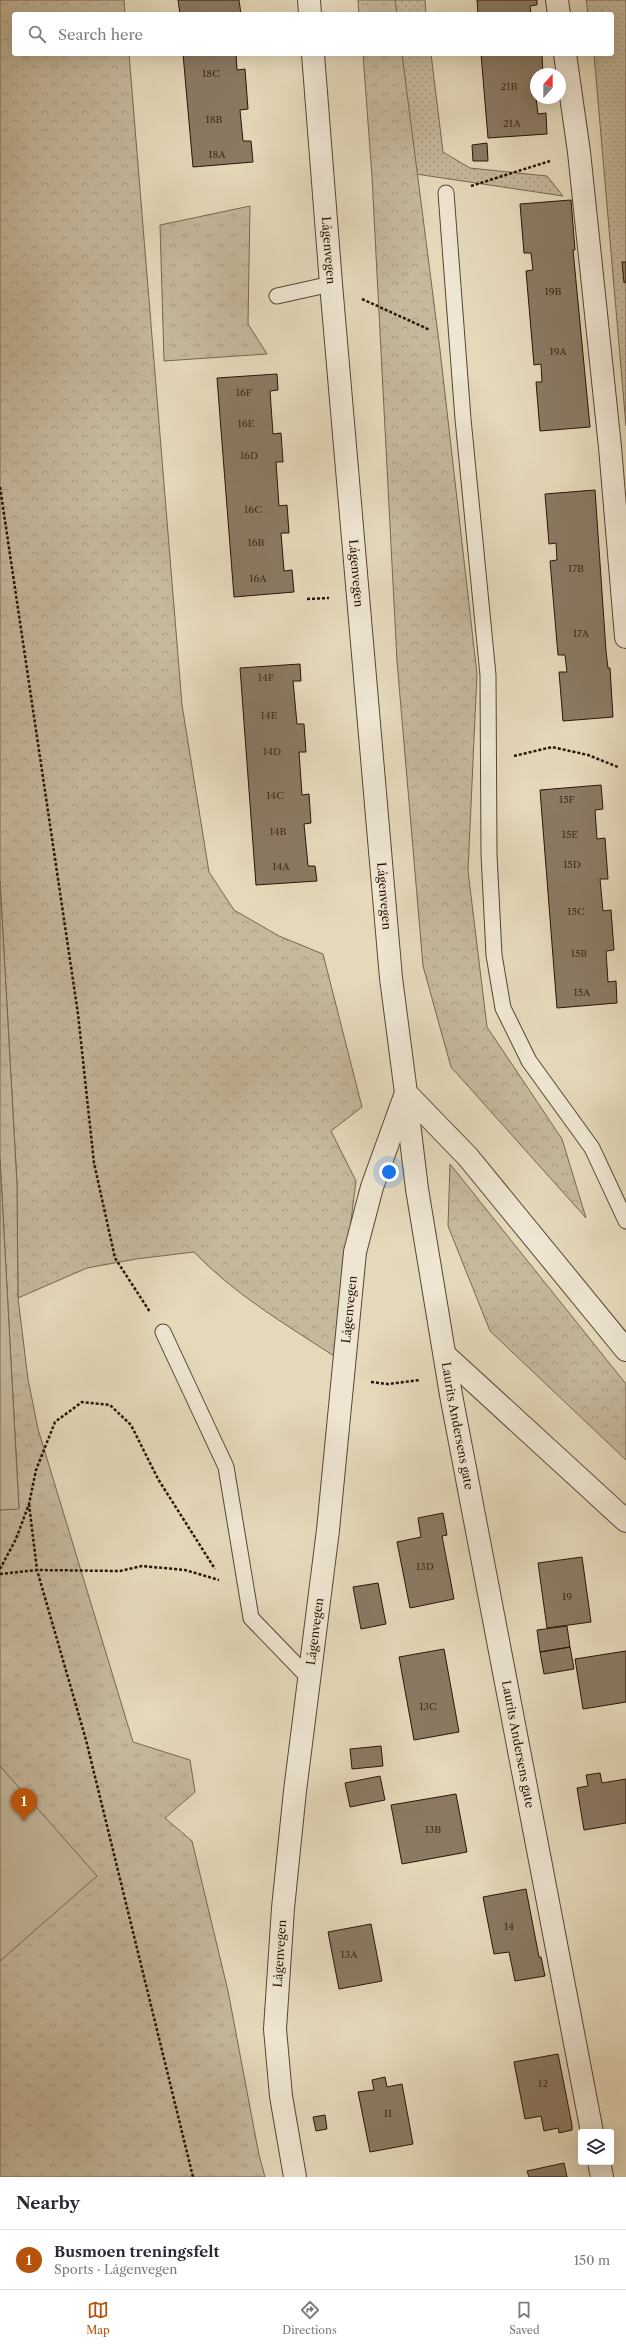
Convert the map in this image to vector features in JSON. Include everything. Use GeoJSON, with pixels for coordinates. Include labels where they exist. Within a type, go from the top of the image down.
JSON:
{"type":"FeatureCollection","features":[{"type":"Feature","properties":{"kind":"street"},"geometry":{"type":"LineString","coordinates":[[309,0],[310,12]]}},
{"type":"Feature","properties":{"kind":"street"},"geometry":{"type":"LineString","coordinates":[[557,0],[559,12]]}},
{"type":"Feature","properties":{"kind":"street","name":"Lågenvegen"},"geometry":{"type":"LineString","coordinates":[[294,2177],[281,2096],[275,2029],[283,1908],[309,1678],[328,1530],[356,1252],[372,1187],[406,1092],[392,978],[331,284],[313,56]]}},
{"type":"Feature","properties":{"kind":"street"},"geometry":{"type":"LineString","coordinates":[[565,56],[579,152],[610,447],[626,637]]}},
{"type":"Feature","properties":{"kind":"street"},"geometry":{"type":"LineString","coordinates":[[406,1092],[468,1156],[626,1350]]}},
{"type":"Feature","properties":{"kind":"street","name":"Laurits Andersens gate"},"geometry":{"type":"LineString","coordinates":[[406,1092],[418,1189],[449,1379],[591,2129]]}},
{"type":"Feature","properties":{"kind":"street","name":"Laurits Andersens gate"},"geometry":{"type":"LineString","coordinates":[[445,1355],[626,1520]]}},
{"type":"Feature","properties":{"kind":"street"},"geometry":{"type":"LineString","coordinates":[[599,2165],[602,2177]]}},
{"type":"Feature","properties":{"kind":"lane"},"geometry":{"type":"LineString","coordinates":[[446,193],[463,419],[488,675],[489,854],[494,955],[503,1008],[529,1061],[592,1148],[626,1221]]}},
{"type":"Feature","properties":{"kind":"lane"},"geometry":{"type":"LineString","coordinates":[[278,296],[331,284]]}},
{"type":"Feature","properties":{"kind":"lane"},"geometry":{"type":"LineString","coordinates":[[163,1332],[226,1467],[251,1618],[309,1678]]}},
{"type":"Feature","properties":{"kind":"path"},"geometry":{"type":"LineString","coordinates":[[446,193],[579,152]]}},
{"type":"Feature","properties":{"kind":"path"},"geometry":{"type":"LineString","coordinates":[[331,284],[458,342]]}},
{"type":"Feature","properties":{"kind":"path"},"geometry":{"type":"LineString","coordinates":[[0,487],[77,1006],[94,1163],[114,1258],[163,1332]]}},
{"type":"Feature","properties":{"kind":"path"},"geometry":{"type":"LineString","coordinates":[[489,762],[552,748],[588,755],[618,767]]}},
{"type":"Feature","properties":{"kind":"path"},"geometry":{"type":"LineString","coordinates":[[343,1378],[388,1384],[419,1380],[449,1379]]}},
{"type":"Feature","properties":{"kind":"path"},"geometry":{"type":"LineString","coordinates":[[0,1569],[16,1539],[29,1504],[36,1470],[55,1422],[82,1402],[110,1405],[131,1425],[158,1478],[223,1581],[185,1570],[142,1566],[120,1571],[37,1570],[0,1574]]}},
{"type":"Feature","properties":{"kind":"path"},"geometry":{"type":"LineString","coordinates":[[29,1504],[37,1570],[86,1740],[193,2177]]}},
{"type":"Feature","properties":{"kind":"green space"},"geometry":{"type":"Polygon","coordinates":[[[0,0],[124,0],[125,12],[12,12],[12,56],[129,56],[182,705],[209,872],[234,910],[279,936],[323,954],[362,1107],[331,1131],[356,1181],[334,1356],[243,1295],[209,1267],[194,1252],[136,1259],[87,1268],[18,1298],[17,1184],[0,881],[0,0]]]}},
{"type":"Feature","properties":{"kind":"green space"},"geometry":{"type":"Polygon","coordinates":[[[358,0],[395,0],[397,12],[359,12],[358,0]]]}},
{"type":"Feature","properties":{"kind":"green space"},"geometry":{"type":"Polygon","coordinates":[[[377,0],[425,0],[426,12],[378,12],[377,0]]]}},
{"type":"Feature","properties":{"kind":"green space"},"geometry":{"type":"Polygon","coordinates":[[[586,0],[626,0],[626,426],[594,56],[614,56],[614,12],[588,12],[586,0]]]}},
{"type":"Feature","properties":{"kind":"green space"},"geometry":{"type":"Polygon","coordinates":[[[363,56],[402,56],[440,350],[477,674],[468,871],[487,1027],[562,1139],[586,1218],[451,1067],[423,966],[397,661],[372,177],[363,56]]]}},
{"type":"Feature","properties":{"kind":"green space"},"geometry":{"type":"Polygon","coordinates":[[[381,56],[431,56],[443,152],[470,168],[547,176],[563,196],[389,170],[381,56]]]}},
{"type":"Feature","properties":{"kind":"green space"},"geometry":{"type":"Polygon","coordinates":[[[250,206],[248,324],[267,354],[164,361],[160,225],[250,206]]]}},
{"type":"Feature","properties":{"kind":"green space"},"geometry":{"type":"Polygon","coordinates":[[[0,881],[17,1184],[18,1298],[28,1379],[38,1429],[133,1742],[190,1760],[195,1792],[165,1818],[192,1841],[228,1991],[259,2155],[265,2177],[0,2177],[0,1510],[19,1508],[0,1159],[0,881]]]}},
{"type":"Feature","properties":{"kind":"green space"},"geometry":{"type":"Polygon","coordinates":[[[0,1159],[19,1509],[0,1510],[0,1159]]]}},
{"type":"Feature","properties":{"kind":"green space"},"geometry":{"type":"Polygon","coordinates":[[[450,1164],[626,1384],[626,1460],[490,1331],[448,1226],[450,1164]]]}},
{"type":"Feature","properties":{"kind":"green space"},"geometry":{"type":"Polygon","coordinates":[[[0,1766],[97,1876],[0,1961],[0,1766]]]}},
{"type":"Feature","properties":{"kind":"building"},"geometry":{"type":"Polygon","coordinates":[[[178,0],[239,0],[241,12],[180,12],[178,0]]]}},
{"type":"Feature","properties":{"kind":"building"},"geometry":{"type":"Polygon","coordinates":[[[477,0],[537,0],[537,5],[530,6],[531,12],[478,12],[477,0]]]}},
{"type":"Feature","properties":{"kind":"building"},"geometry":{"type":"Polygon","coordinates":[[[183,56],[236,56],[237,70],[245,69],[248,109],[240,110],[243,141],[251,141],[253,162],[193,167],[183,56]]]}},
{"type":"Feature","properties":{"kind":"building"},"geometry":{"type":"Polygon","coordinates":[[[481,56],[542,56],[543,68],[530,68],[530,104],[537,104],[538,114],[546,113],[547,134],[488,138],[481,56]]]}},
{"type":"Feature","properties":{"kind":"building"},"geometry":{"type":"Polygon","coordinates":[[[487,143],[488,161],[473,161],[472,145],[487,143]]]}},
{"type":"Feature","properties":{"kind":"building"},"geometry":{"type":"Polygon","coordinates":[[[571,200],[575,250],[573,250],[590,427],[540,431],[536,382],[542,382],[541,364],[534,365],[526,271],[533,270],[531,253],[524,253],[520,204],[571,200]]]}},
{"type":"Feature","properties":{"kind":"building"},"geometry":{"type":"Polygon","coordinates":[[[622,262],[626,262],[626,282],[624,283],[622,262]]]}},
{"type":"Feature","properties":{"kind":"building"},"geometry":{"type":"Polygon","coordinates":[[[277,374],[278,390],[270,391],[273,434],[281,433],[283,462],[276,462],[279,506],[287,505],[289,533],[281,533],[284,571],[292,570],[294,592],[234,597],[217,378],[277,374]]]}},
{"type":"Feature","properties":{"kind":"building"},"geometry":{"type":"Polygon","coordinates":[[[595,490],[606,651],[608,668],[610,668],[613,717],[563,721],[559,672],[567,672],[565,655],[558,655],[550,561],[557,560],[556,543],[549,544],[545,494],[595,490]]]}},
{"type":"Feature","properties":{"kind":"building"},"geometry":{"type":"Polygon","coordinates":[[[300,664],[301,681],[293,681],[297,724],[304,724],[306,752],[299,752],[302,795],[309,794],[311,823],[304,824],[308,866],[315,866],[317,881],[256,885],[240,668],[300,664]]]}},
{"type":"Feature","properties":{"kind":"building"},"geometry":{"type":"Polygon","coordinates":[[[601,785],[603,809],[595,810],[597,839],[605,838],[608,879],[600,879],[603,911],[611,910],[614,950],[606,951],[608,982],[616,981],[617,1003],[557,1008],[540,790],[601,785]]]}},
{"type":"Feature","properties":{"kind":"building"},"geometry":{"type":"Polygon","coordinates":[[[443,1513],[447,1535],[442,1536],[454,1599],[410,1608],[397,1542],[421,1537],[418,1518],[443,1513]]]}},
{"type":"Feature","properties":{"kind":"building"},"geometry":{"type":"Polygon","coordinates":[[[582,1557],[591,1622],[547,1628],[538,1563],[582,1557]]]}},
{"type":"Feature","properties":{"kind":"building"},"geometry":{"type":"Polygon","coordinates":[[[378,1583],[386,1624],[361,1629],[353,1587],[378,1583]]]}},
{"type":"Feature","properties":{"kind":"building"},"geometry":{"type":"Polygon","coordinates":[[[567,1626],[570,1647],[540,1652],[537,1630],[567,1626]]]}},
{"type":"Feature","properties":{"kind":"building"},"geometry":{"type":"Polygon","coordinates":[[[570,1647],[574,1669],[544,1674],[540,1652],[570,1647]]]}},
{"type":"Feature","properties":{"kind":"building"},"geometry":{"type":"Polygon","coordinates":[[[444,1649],[459,1732],[414,1740],[399,1657],[444,1649]]]}},
{"type":"Feature","properties":{"kind":"building"},"geometry":{"type":"Polygon","coordinates":[[[626,1651],[626,1702],[583,1709],[575,1659],[626,1651]]]}},
{"type":"Feature","properties":{"kind":"building"},"geometry":{"type":"Polygon","coordinates":[[[381,1746],[383,1766],[352,1769],[350,1749],[381,1746]]]}},
{"type":"Feature","properties":{"kind":"building"},"geometry":{"type":"Polygon","coordinates":[[[600,1773],[602,1783],[626,1779],[626,1823],[584,1830],[577,1788],[588,1786],[586,1775],[600,1773]]]}},
{"type":"Feature","properties":{"kind":"building"},"geometry":{"type":"Polygon","coordinates":[[[380,1776],[385,1800],[350,1807],[345,1783],[380,1776]]]}},
{"type":"Feature","properties":{"kind":"building"},"geometry":{"type":"Polygon","coordinates":[[[456,1794],[467,1852],[402,1864],[391,1805],[456,1794]]]}},
{"type":"Feature","properties":{"kind":"building"},"geometry":{"type":"Polygon","coordinates":[[[526,1889],[539,1957],[541,1957],[545,1976],[515,1981],[509,1952],[494,1954],[483,1897],[526,1889]]]}},
{"type":"Feature","properties":{"kind":"building"},"geometry":{"type":"Polygon","coordinates":[[[371,1924],[382,1981],[339,1989],[328,1932],[371,1924]]]}},
{"type":"Feature","properties":{"kind":"building"},"geometry":{"type":"Polygon","coordinates":[[[558,2054],[572,2125],[572,2130],[559,2133],[558,2128],[544,2131],[541,2116],[525,2119],[514,2062],[558,2054]]]}},
{"type":"Feature","properties":{"kind":"building"},"geometry":{"type":"Polygon","coordinates":[[[385,2077],[387,2087],[402,2084],[413,2144],[370,2152],[358,2092],[374,2090],[372,2080],[385,2077]]]}},
{"type":"Feature","properties":{"kind":"building"},"geometry":{"type":"Polygon","coordinates":[[[325,2115],[327,2129],[316,2131],[313,2117],[325,2115]]]}},
{"type":"Feature","properties":{"kind":"building"},"geometry":{"type":"Polygon","coordinates":[[[564,2163],[567,2177],[529,2177],[527,2171],[564,2163]]]}},
{"type":"Feature","properties":{"kind":"place","name":"Busmoen treningsfelt"},"geometry":{"type":"Point","coordinates":[24,1821]}}]}
